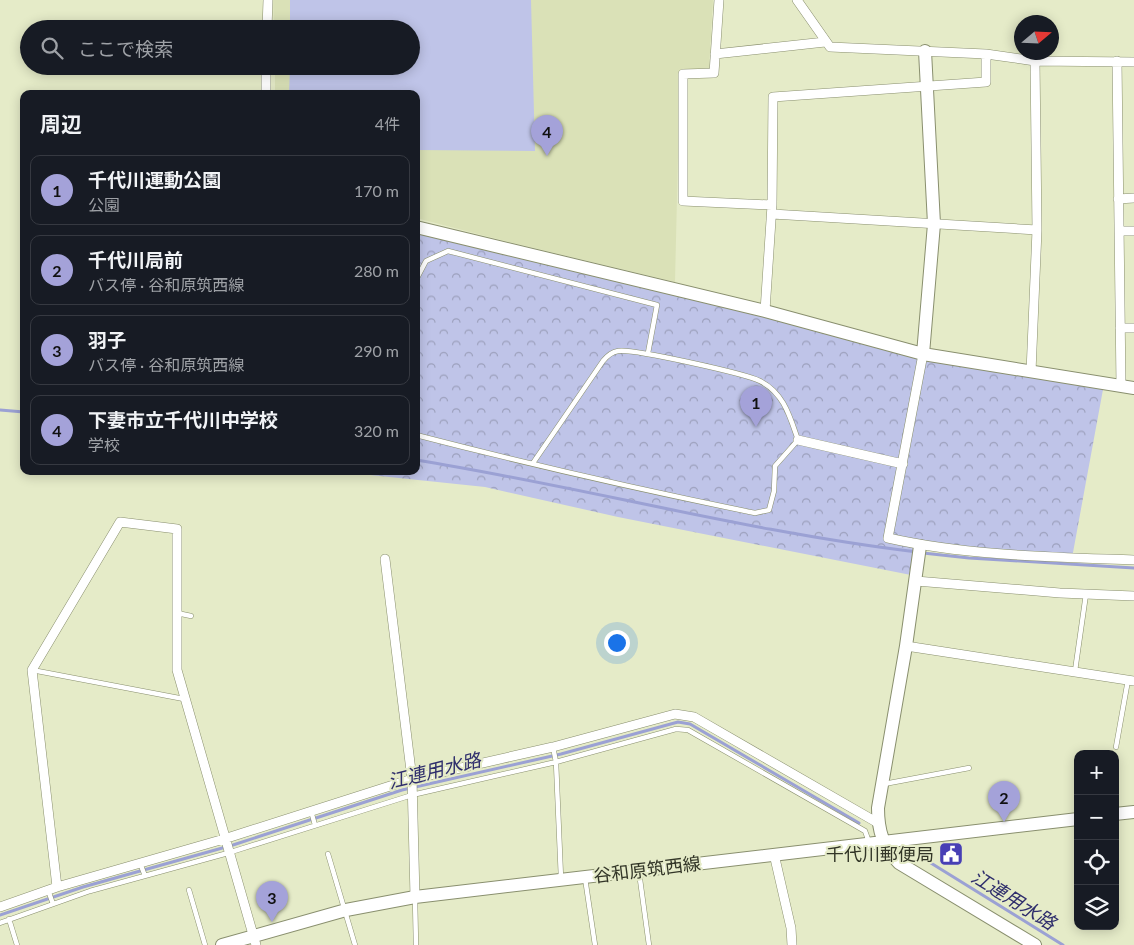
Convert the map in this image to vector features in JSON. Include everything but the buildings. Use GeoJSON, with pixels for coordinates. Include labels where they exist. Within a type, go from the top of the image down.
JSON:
{"type":"FeatureCollection","features":[{"type":"Feature","properties":{"kind":"street"},"geometry":{"type":"LineString","coordinates":[[267,20],[268,0]]}},
{"type":"Feature","properties":{"kind":"street"},"geometry":{"type":"LineString","coordinates":[[719,0],[714,73],[683,74],[683,201],[934,224],[1037,230]]}},
{"type":"Feature","properties":{"kind":"street"},"geometry":{"type":"LineString","coordinates":[[797,0],[830,47],[986,54],[1035,61],[1134,62]]}},
{"type":"Feature","properties":{"kind":"street"},"geometry":{"type":"LineString","coordinates":[[715,54],[825,42]]}},
{"type":"Feature","properties":{"kind":"street"},"geometry":{"type":"LineString","coordinates":[[924,51],[928,88],[934,224],[923,354],[888,538],[920,546],[1056,557],[1134,560]]}},
{"type":"Feature","properties":{"kind":"street"},"geometry":{"type":"LineString","coordinates":[[765,311],[772,209],[773,97],[928,88],[986,82],[986,54]]}},
{"type":"Feature","properties":{"kind":"street"},"geometry":{"type":"LineString","coordinates":[[1031,372],[1037,230],[1035,61]]}},
{"type":"Feature","properties":{"kind":"street"},"geometry":{"type":"LineString","coordinates":[[1117,61],[1121,386]]}},
{"type":"Feature","properties":{"kind":"street"},"geometry":{"type":"LineString","coordinates":[[266,75],[266,90]]}},
{"type":"Feature","properties":{"kind":"street"},"geometry":{"type":"LineString","coordinates":[[1118,199],[1134,198]]}},
{"type":"Feature","properties":{"kind":"street"},"geometry":{"type":"LineString","coordinates":[[420,228],[765,311],[923,354],[1134,388]]}},
{"type":"Feature","properties":{"kind":"street"},"geometry":{"type":"LineString","coordinates":[[1119,232],[1134,231]]}},
{"type":"Feature","properties":{"kind":"street"},"geometry":{"type":"LineString","coordinates":[[1120,328],[1134,328]]}},
{"type":"Feature","properties":{"kind":"street"},"geometry":{"type":"LineString","coordinates":[[798,440],[903,464]]}},
{"type":"Feature","properties":{"kind":"street"},"geometry":{"type":"LineString","coordinates":[[52,889],[32,670],[120,522],[177,529],[176,670],[254,940]]}},
{"type":"Feature","properties":{"kind":"street"},"geometry":{"type":"LineString","coordinates":[[920,546],[906,646],[882,784],[878,824],[883,842],[887,851],[899,863],[1035,945]]}},
{"type":"Feature","properties":{"kind":"street"},"geometry":{"type":"LineString","coordinates":[[385,559],[412,779],[415,897]]}},
{"type":"Feature","properties":{"kind":"street"},"geometry":{"type":"LineString","coordinates":[[916,581],[1134,596]]}},
{"type":"Feature","properties":{"kind":"street"},"geometry":{"type":"LineString","coordinates":[[906,646],[1131,681]]}},
{"type":"Feature","properties":{"kind":"street"},"geometry":{"type":"LineString","coordinates":[[0,907],[52,889],[224,839],[412,779],[553,747],[675,714],[694,717],[704,726],[878,824]]}},
{"type":"Feature","properties":{"kind":"street"},"geometry":{"type":"LineString","coordinates":[[1119,814],[1134,812]]}},
{"type":"Feature","properties":{"kind":"street","name":"谷和原筑西線"},"geometry":{"type":"LineString","coordinates":[[222,945],[254,940],[346,910],[415,897],[1074,819]]}},
{"type":"Feature","properties":{"kind":"street"},"geometry":{"type":"LineString","coordinates":[[774,854],[791,928],[792,945]]}},
{"type":"Feature","properties":{"kind":"lane"},"geometry":{"type":"LineString","coordinates":[[420,272],[426,261],[448,251],[656,305],[648,353]]}},
{"type":"Feature","properties":{"kind":"lane"},"geometry":{"type":"LineString","coordinates":[[420,436],[533,463],[755,513],[769,510],[774,491],[776,466],[798,440],[781,398],[760,380],[648,353],[619,350],[609,354],[602,361],[533,463]]}},
{"type":"Feature","properties":{"kind":"lane"},"geometry":{"type":"LineString","coordinates":[[1075,672],[1086,594]]}},
{"type":"Feature","properties":{"kind":"lane"},"geometry":{"type":"LineString","coordinates":[[177,612],[191,616]]}},
{"type":"Feature","properties":{"kind":"lane"},"geometry":{"type":"LineString","coordinates":[[32,670],[184,699]]}},
{"type":"Feature","properties":{"kind":"lane"},"geometry":{"type":"LineString","coordinates":[[1116,746],[1131,681]]}},
{"type":"Feature","properties":{"kind":"lane"},"geometry":{"type":"LineString","coordinates":[[698,735],[704,726]]}},
{"type":"Feature","properties":{"kind":"lane"},"geometry":{"type":"LineString","coordinates":[[0,923],[90,891],[228,853],[412,795],[556,762],[676,729],[688,730],[698,735],[864,831],[869,844]]}},
{"type":"Feature","properties":{"kind":"lane"},"geometry":{"type":"LineString","coordinates":[[553,747],[556,762],[561,880]]}},
{"type":"Feature","properties":{"kind":"lane"},"geometry":{"type":"LineString","coordinates":[[882,784],[969,768]]}},
{"type":"Feature","properties":{"kind":"lane"},"geometry":{"type":"LineString","coordinates":[[311,811],[315,825]]}},
{"type":"Feature","properties":{"kind":"lane"},"geometry":{"type":"LineString","coordinates":[[328,854],[355,945]]}},
{"type":"Feature","properties":{"kind":"lane"},"geometry":{"type":"LineString","coordinates":[[140,863],[145,876]]}},
{"type":"Feature","properties":{"kind":"lane"},"geometry":{"type":"LineString","coordinates":[[638,870],[649,945]]}},
{"type":"Feature","properties":{"kind":"lane"},"geometry":{"type":"LineString","coordinates":[[585,876],[595,945]]}},
{"type":"Feature","properties":{"kind":"lane"},"geometry":{"type":"LineString","coordinates":[[52,889],[53,904]]}},
{"type":"Feature","properties":{"kind":"lane"},"geometry":{"type":"LineString","coordinates":[[190,890],[205,945]]}},
{"type":"Feature","properties":{"kind":"lane"},"geometry":{"type":"LineString","coordinates":[[415,897],[416,945]]}},
{"type":"Feature","properties":{"kind":"lane"},"geometry":{"type":"LineString","coordinates":[[9,919],[17,945]]}},
{"type":"Feature","properties":{"kind":"shaded area"},"geometry":{"type":"Polygon","coordinates":[[[273,0],[713,0],[709,70],[680,71],[675,282],[420,219],[420,90],[275,90],[275,75],[420,75],[420,20],[274,20],[273,0]]]}},
{"type":"Feature","properties":{"kind":"green space"},"geometry":{"type":"Polygon","coordinates":[[[290,0],[531,0],[535,151],[420,150],[420,90],[289,90],[290,75],[420,75],[420,20],[290,20],[290,0]]]}},
{"type":"Feature","properties":{"kind":"green space"},"geometry":{"type":"Polygon","coordinates":[[[420,228],[923,354],[1104,384],[1072,558],[921,546],[916,576],[618,517],[485,487],[370,475],[420,475],[420,228]]]}},
{"type":"Feature","properties":{"kind":"waterway"},"geometry":{"type":"LineString","coordinates":[[0,410],[20,412]]}},
{"type":"Feature","properties":{"kind":"waterway"},"geometry":{"type":"LineString","coordinates":[[420,461],[791,533],[917,552]]}},
{"type":"Feature","properties":{"kind":"waterway"},"geometry":{"type":"LineString","coordinates":[[923,553],[969,558],[1134,568]]}},
{"type":"Feature","properties":{"kind":"waterway","name":"江連用水路"},"geometry":{"type":"LineString","coordinates":[[0,915],[83,887],[233,845],[402,790],[561,754],[678,722],[690,724],[859,823]]}},
{"type":"Feature","properties":{"kind":"waterway","name":"江連用水路"},"geometry":{"type":"LineString","coordinates":[[926,860],[1063,945]]}},
{"type":"Feature","properties":{"kind":"place","name":"下妻市立千代川中学校"},"geometry":{"type":"Point","coordinates":[547,156]}},
{"type":"Feature","properties":{"kind":"place","name":"千代川運動公園"},"geometry":{"type":"Point","coordinates":[756,427]}},
{"type":"Feature","properties":{"kind":"place","name":"千代川局前"},"geometry":{"type":"Point","coordinates":[1004,822]}},
{"type":"Feature","properties":{"kind":"place","name":"千代川郵便局"},"geometry":{"type":"Point","coordinates":[951,854]}},
{"type":"Feature","properties":{"kind":"place","name":"羽子"},"geometry":{"type":"Point","coordinates":[272,922]}}]}
